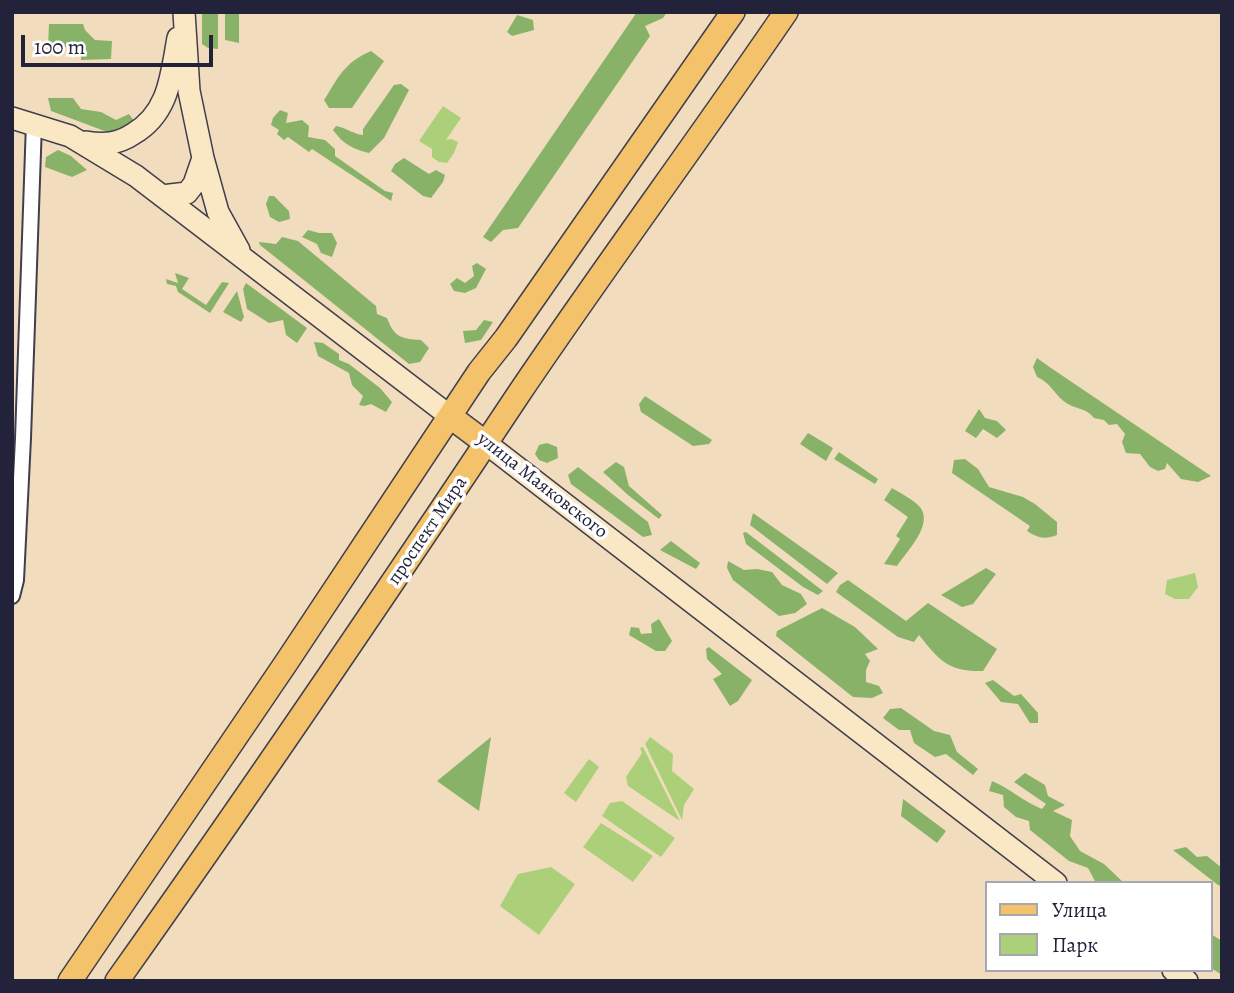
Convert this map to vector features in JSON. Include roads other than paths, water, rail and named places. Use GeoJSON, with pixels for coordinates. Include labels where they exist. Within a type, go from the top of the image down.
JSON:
{"type":"FeatureCollection","features":[{"type":"Feature","properties":{"kind":"main road"},"geometry":{"type":"LineString","coordinates":[[84,142],[103,145],[125,139],[142,129],[157,115],[170,87],[183,12]]}},
{"type":"Feature","properties":{"kind":"main road"},"geometry":{"type":"LineString","coordinates":[[183,12],[189,91],[202,158],[218,212],[246,261]]}},
{"type":"Feature","properties":{"kind":"main road"},"geometry":{"type":"LineString","coordinates":[[70,981],[286,663],[415,466],[452,417],[479,372],[506,338],[733,12]]}},
{"type":"Feature","properties":{"kind":"main road","name":"проспект Мира"},"geometry":{"type":"LineString","coordinates":[[117,981],[516,398],[786,12]]}},
{"type":"Feature","properties":{"kind":"main road","name":"улица Маяковского"},"geometry":{"type":"LineString","coordinates":[[12,118],[34,123],[84,142],[136,176],[1053,881]]}},
{"type":"Feature","properties":{"kind":"main road"},"geometry":{"type":"LineString","coordinates":[[162,196],[187,193],[194,184],[202,158]]}},
{"type":"Feature","properties":{"kind":"street"},"geometry":{"type":"LineString","coordinates":[[12,596],[16,580],[23,438],[34,123]]}}]}
